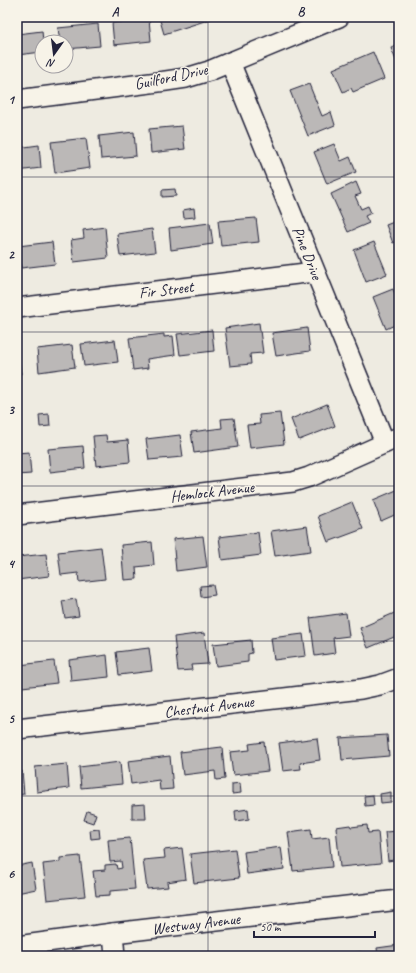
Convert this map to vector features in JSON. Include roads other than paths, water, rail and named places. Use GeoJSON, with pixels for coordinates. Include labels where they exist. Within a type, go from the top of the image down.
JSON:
{"type":"FeatureCollection","features":[{"type":"Feature","properties":{"kind":"street","name":"Guilford Drive"},"geometry":{"type":"LineString","coordinates":[[17,100],[166,81],[209,71],[339,17]]}},
{"type":"Feature","properties":{"kind":"street","name":"Pine Drive"},"geometry":{"type":"LineString","coordinates":[[230,62],[314,272],[392,440]]}},
{"type":"Feature","properties":{"kind":"street","name":"Fir Street"},"geometry":{"type":"LineString","coordinates":[[17,308],[314,272]]}},
{"type":"Feature","properties":{"kind":"street","name":"Hemlock Avenue"},"geometry":{"type":"LineString","coordinates":[[17,515],[293,482],[309,477],[392,440]]}},
{"type":"Feature","properties":{"kind":"street","name":"Chestnut Avenue"},"geometry":{"type":"LineString","coordinates":[[17,729],[361,689],[380,685],[399,678]]}},
{"type":"Feature","properties":{"kind":"street","name":"Westway Avenue"},"geometry":{"type":"LineString","coordinates":[[17,946],[112,933],[399,900]]}},
{"type":"Feature","properties":{"kind":"street"},"geometry":{"type":"LineString","coordinates":[[112,933],[115,956]]}}]}
